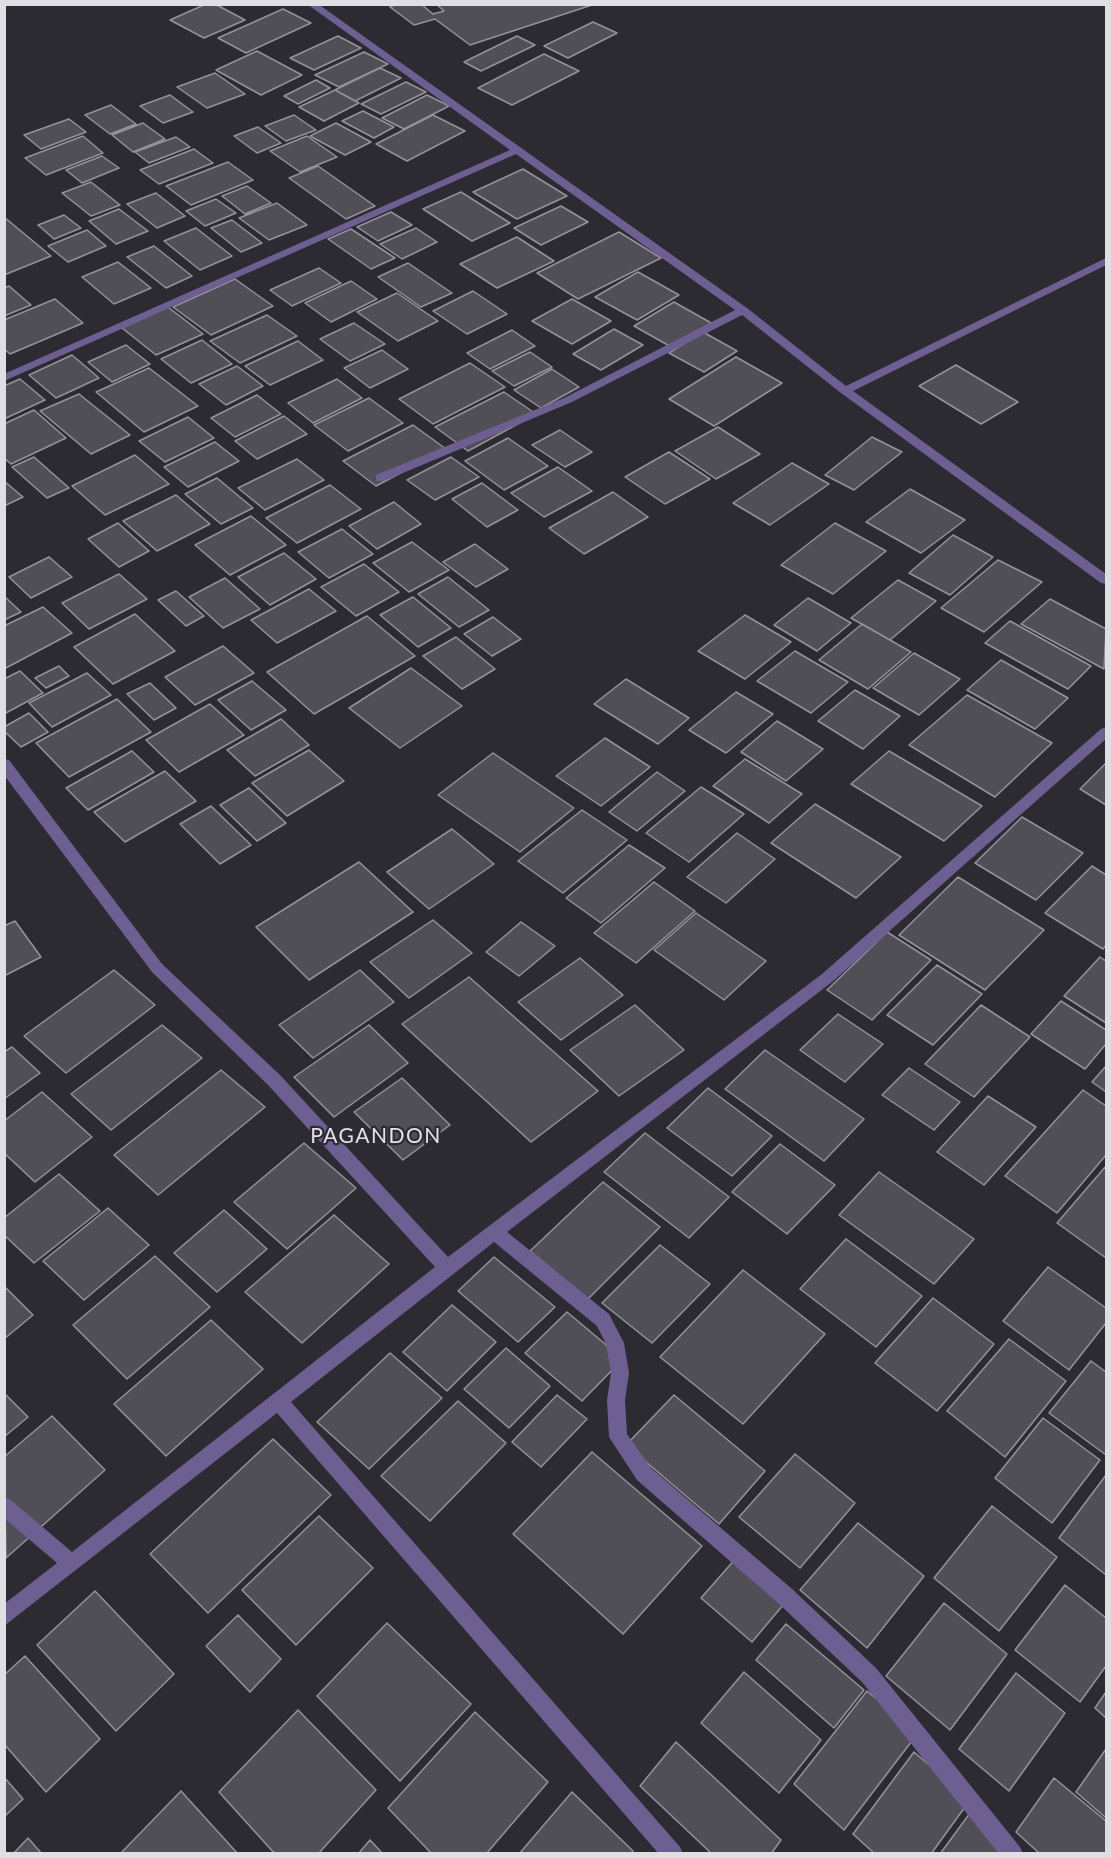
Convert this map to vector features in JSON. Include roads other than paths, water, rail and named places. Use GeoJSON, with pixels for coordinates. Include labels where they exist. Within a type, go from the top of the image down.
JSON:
{"type":"FeatureCollection","features":[{"type":"Feature","properties":{"kind":"street"},"geometry":{"type":"LineString","coordinates":[[311,4],[515,151],[743,310],[845,391],[1107,580]]}},
{"type":"Feature","properties":{"kind":"street"},"geometry":{"type":"LineString","coordinates":[[4,378],[515,151]]}},
{"type":"Feature","properties":{"kind":"street"},"geometry":{"type":"LineString","coordinates":[[845,391],[1107,261]]}},
{"type":"Feature","properties":{"kind":"street"},"geometry":{"type":"LineString","coordinates":[[380,478],[567,400],[743,310]]}},
{"type":"Feature","properties":{"kind":"street"},"geometry":{"type":"LineString","coordinates":[[4,1617],[447,1268],[827,978],[1107,732]]}},
{"type":"Feature","properties":{"kind":"street"},"geometry":{"type":"LineString","coordinates":[[4,764],[157,968],[274,1080],[447,1268]]}},
{"type":"Feature","properties":{"kind":"street"},"geometry":{"type":"LineString","coordinates":[[495,1232],[603,1320],[615,1343],[620,1373],[616,1400],[618,1437],[644,1474],[785,1596],[869,1676],[1013,1854]]}},
{"type":"Feature","properties":{"kind":"street"},"geometry":{"type":"LineString","coordinates":[[278,1401],[673,1854]]}},
{"type":"Feature","properties":{"kind":"street"},"geometry":{"type":"LineString","coordinates":[[4,1506],[72,1564]]}},
{"type":"Feature","properties":{"kind":"district","name":"PAGANDON"},"geometry":{"type":"Point","coordinates":[376,1136]}}]}
